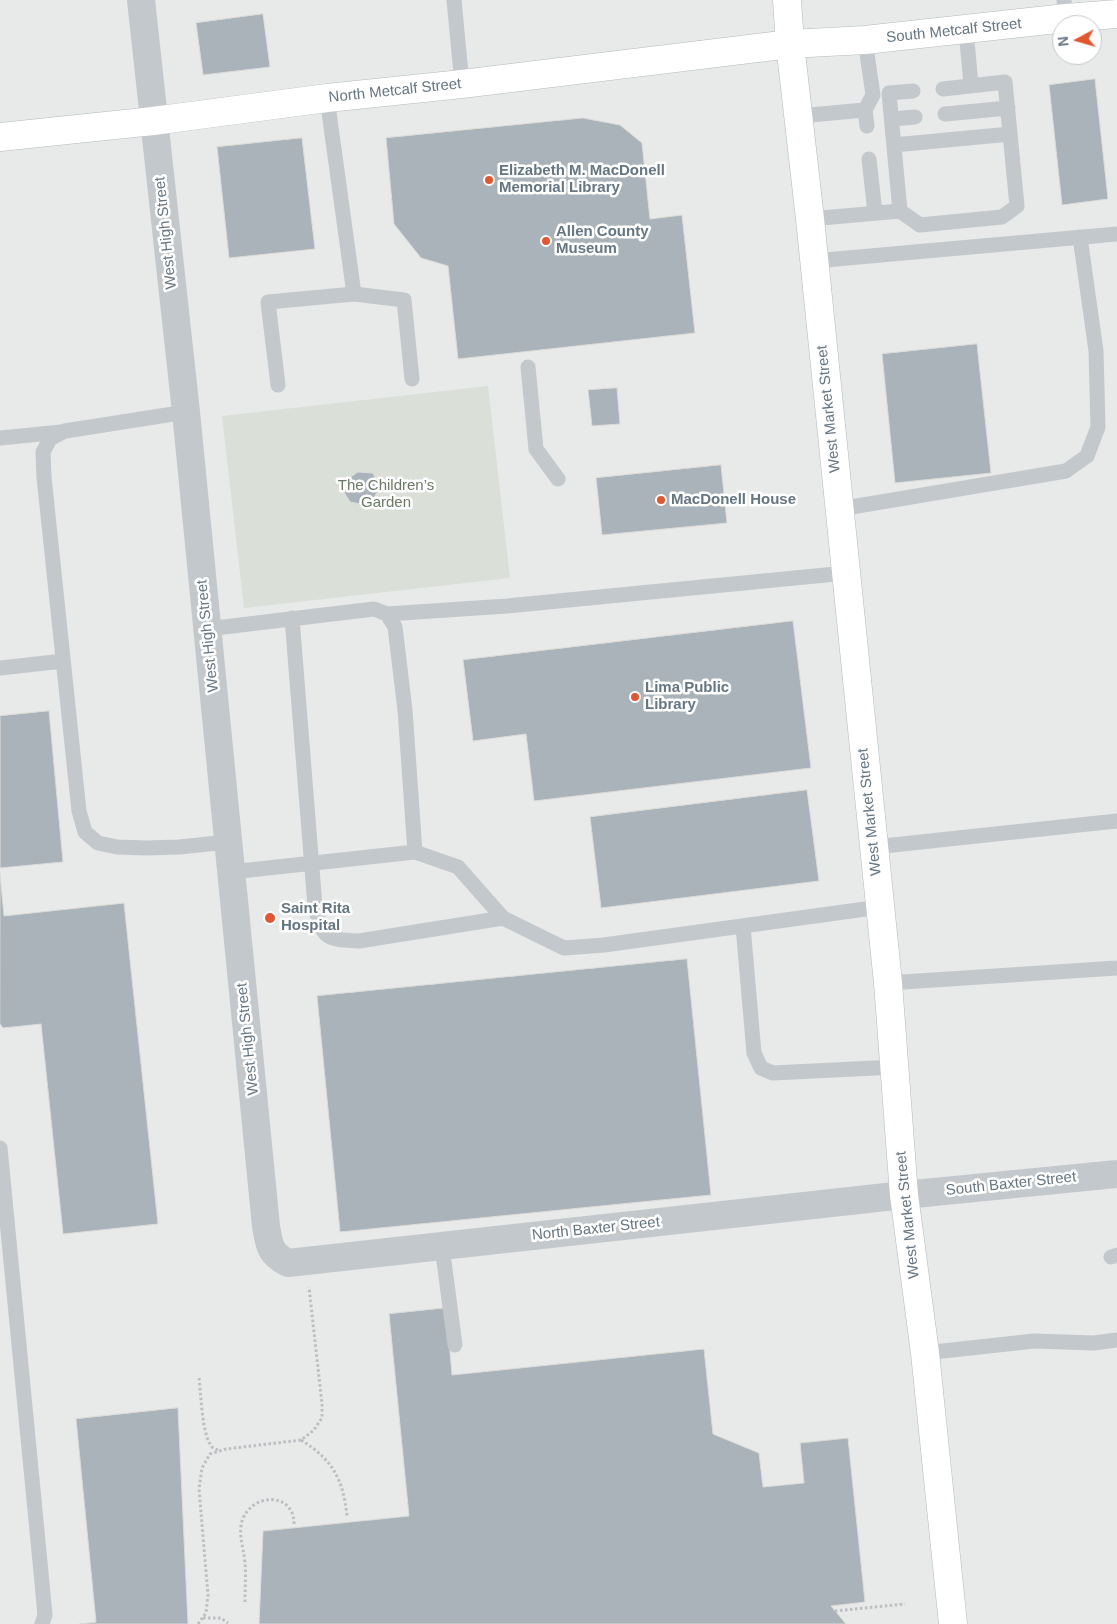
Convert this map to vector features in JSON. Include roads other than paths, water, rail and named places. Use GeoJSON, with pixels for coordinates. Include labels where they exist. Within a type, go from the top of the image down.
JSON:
{"type":"FeatureCollection","features":[{"type":"Feature","properties":{"kind":"street","name":"West High Street"},"geometry":{"type":"LineString","coordinates":[[141,0],[186,412],[266,1226],[272,1252],[288,1264]]}},
{"type":"Feature","properties":{"kind":"street","name":"West Market Street"},"geometry":{"type":"LineString","coordinates":[[787,0],[790,44],[800,116],[888,983],[904,1195],[925,1353],[952,1624]]}},
{"type":"Feature","properties":{"kind":"street","name":"South Metcalf Street"},"geometry":{"type":"LineString","coordinates":[[790,44],[865,40],[966,30],[1065,9],[1117,14]]}},
{"type":"Feature","properties":{"kind":"street","name":"North Metcalf Street"},"geometry":{"type":"LineString","coordinates":[[0,137],[153,121],[327,98],[462,84],[790,44]]}},
{"type":"Feature","properties":{"kind":"street","name":"South Baxter Street"},"geometry":{"type":"LineString","coordinates":[[904,1195],[1117,1174]]}},
{"type":"Feature","properties":{"kind":"street","name":"North Baxter Street"},"geometry":{"type":"LineString","coordinates":[[288,1264],[904,1195]]}},
{"type":"Feature","properties":{"kind":"lane"},"geometry":{"type":"LineString","coordinates":[[454,0],[462,84]]}},
{"type":"Feature","properties":{"kind":"lane"},"geometry":{"type":"LineString","coordinates":[[966,30],[971,85]]}},
{"type":"Feature","properties":{"kind":"lane"},"geometry":{"type":"LineString","coordinates":[[865,40],[873,95],[865,110],[867,126]]}},
{"type":"Feature","properties":{"kind":"lane"},"geometry":{"type":"LineString","coordinates":[[810,219],[900,211],[920,225],[1002,217],[1017,206],[1005,82],[943,89]]}},
{"type":"Feature","properties":{"kind":"lane"},"geometry":{"type":"LineString","coordinates":[[873,95],[913,91]]}},
{"type":"Feature","properties":{"kind":"lane"},"geometry":{"type":"LineString","coordinates":[[889,93],[900,211]]}},
{"type":"Feature","properties":{"kind":"lane"},"geometry":{"type":"LineString","coordinates":[[327,98],[354,294]]}},
{"type":"Feature","properties":{"kind":"lane"},"geometry":{"type":"LineString","coordinates":[[945,114],[1008,108]]}},
{"type":"Feature","properties":{"kind":"lane"},"geometry":{"type":"LineString","coordinates":[[800,116],[865,110]]}},
{"type":"Feature","properties":{"kind":"lane"},"geometry":{"type":"LineString","coordinates":[[892,120],[915,117]]}},
{"type":"Feature","properties":{"kind":"lane"},"geometry":{"type":"LineString","coordinates":[[894,145],[1010,134]]}},
{"type":"Feature","properties":{"kind":"lane"},"geometry":{"type":"LineString","coordinates":[[869,159],[875,213]]}},
{"type":"Feature","properties":{"kind":"lane"},"geometry":{"type":"LineString","coordinates":[[814,261],[1117,234]]}},
{"type":"Feature","properties":{"kind":"lane"},"geometry":{"type":"LineString","coordinates":[[839,509],[1066,471],[1087,456],[1098,427],[1096,351],[1080,237]]}},
{"type":"Feature","properties":{"kind":"lane"},"geometry":{"type":"LineString","coordinates":[[278,385],[268,302],[354,294],[404,300],[412,379]]}},
{"type":"Feature","properties":{"kind":"lane"},"geometry":{"type":"LineString","coordinates":[[528,368],[536,449],[558,480]]}},
{"type":"Feature","properties":{"kind":"lane"},"geometry":{"type":"LineString","coordinates":[[0,438],[65,432],[186,412]]}},
{"type":"Feature","properties":{"kind":"lane"},"geometry":{"type":"LineString","coordinates":[[65,432],[50,440],[43,452],[46,508],[79,811],[85,832],[98,843],[117,847],[179,847],[228,842]]}},
{"type":"Feature","properties":{"kind":"lane"},"geometry":{"type":"LineString","coordinates":[[207,629],[374,609],[387,614],[507,606],[846,573]]}},
{"type":"Feature","properties":{"kind":"lane"},"geometry":{"type":"LineString","coordinates":[[387,614],[395,627],[400,660],[415,852]]}},
{"type":"Feature","properties":{"kind":"lane"},"geometry":{"type":"LineString","coordinates":[[292,618],[315,906],[320,927],[326,936],[335,939],[359,941],[503,918]]}},
{"type":"Feature","properties":{"kind":"lane"},"geometry":{"type":"LineString","coordinates":[[0,668],[63,661]]}},
{"type":"Feature","properties":{"kind":"lane"},"geometry":{"type":"LineString","coordinates":[[874,847],[1117,821]]}},
{"type":"Feature","properties":{"kind":"lane"},"geometry":{"type":"LineString","coordinates":[[231,872],[415,852],[458,867],[503,918],[564,948],[604,945],[880,907]]}},
{"type":"Feature","properties":{"kind":"lane"},"geometry":{"type":"LineString","coordinates":[[743,926],[754,1053],[761,1068],[773,1073],[895,1066]]}},
{"type":"Feature","properties":{"kind":"lane"},"geometry":{"type":"LineString","coordinates":[[888,983],[1117,968]]}},
{"type":"Feature","properties":{"kind":"lane"},"geometry":{"type":"LineString","coordinates":[[0,1148],[6,1283],[40,1562],[45,1615],[42,1624]]}},
{"type":"Feature","properties":{"kind":"lane"},"geometry":{"type":"LineString","coordinates":[[442,1246],[455,1345]]}},
{"type":"Feature","properties":{"kind":"lane"},"geometry":{"type":"LineString","coordinates":[[925,1353],[1034,1341],[1094,1343],[1117,1340]]}},
{"type":"Feature","properties":{"kind":"place","name":"Elizabeth M. MacDonell Memorial Library"},"geometry":{"type":"Point","coordinates":[489,180]}},
{"type":"Feature","properties":{"kind":"place","name":"Allen County Museum"},"geometry":{"type":"Point","coordinates":[546,241]}},
{"type":"Feature","properties":{"kind":"place","name":"MacDonell House"},"geometry":{"type":"Point","coordinates":[661,500]}},
{"type":"Feature","properties":{"kind":"place","name":"Lima Public Library"},"geometry":{"type":"Point","coordinates":[635,697]}},
{"type":"Feature","properties":{"kind":"place","name":"Saint Rita Hospital"},"geometry":{"type":"Point","coordinates":[270,918]}},
{"type":"Feature","properties":{"kind":"park label","name":"The Children’s Garden"},"geometry":{"type":"Point","coordinates":[386,494]}}]}
